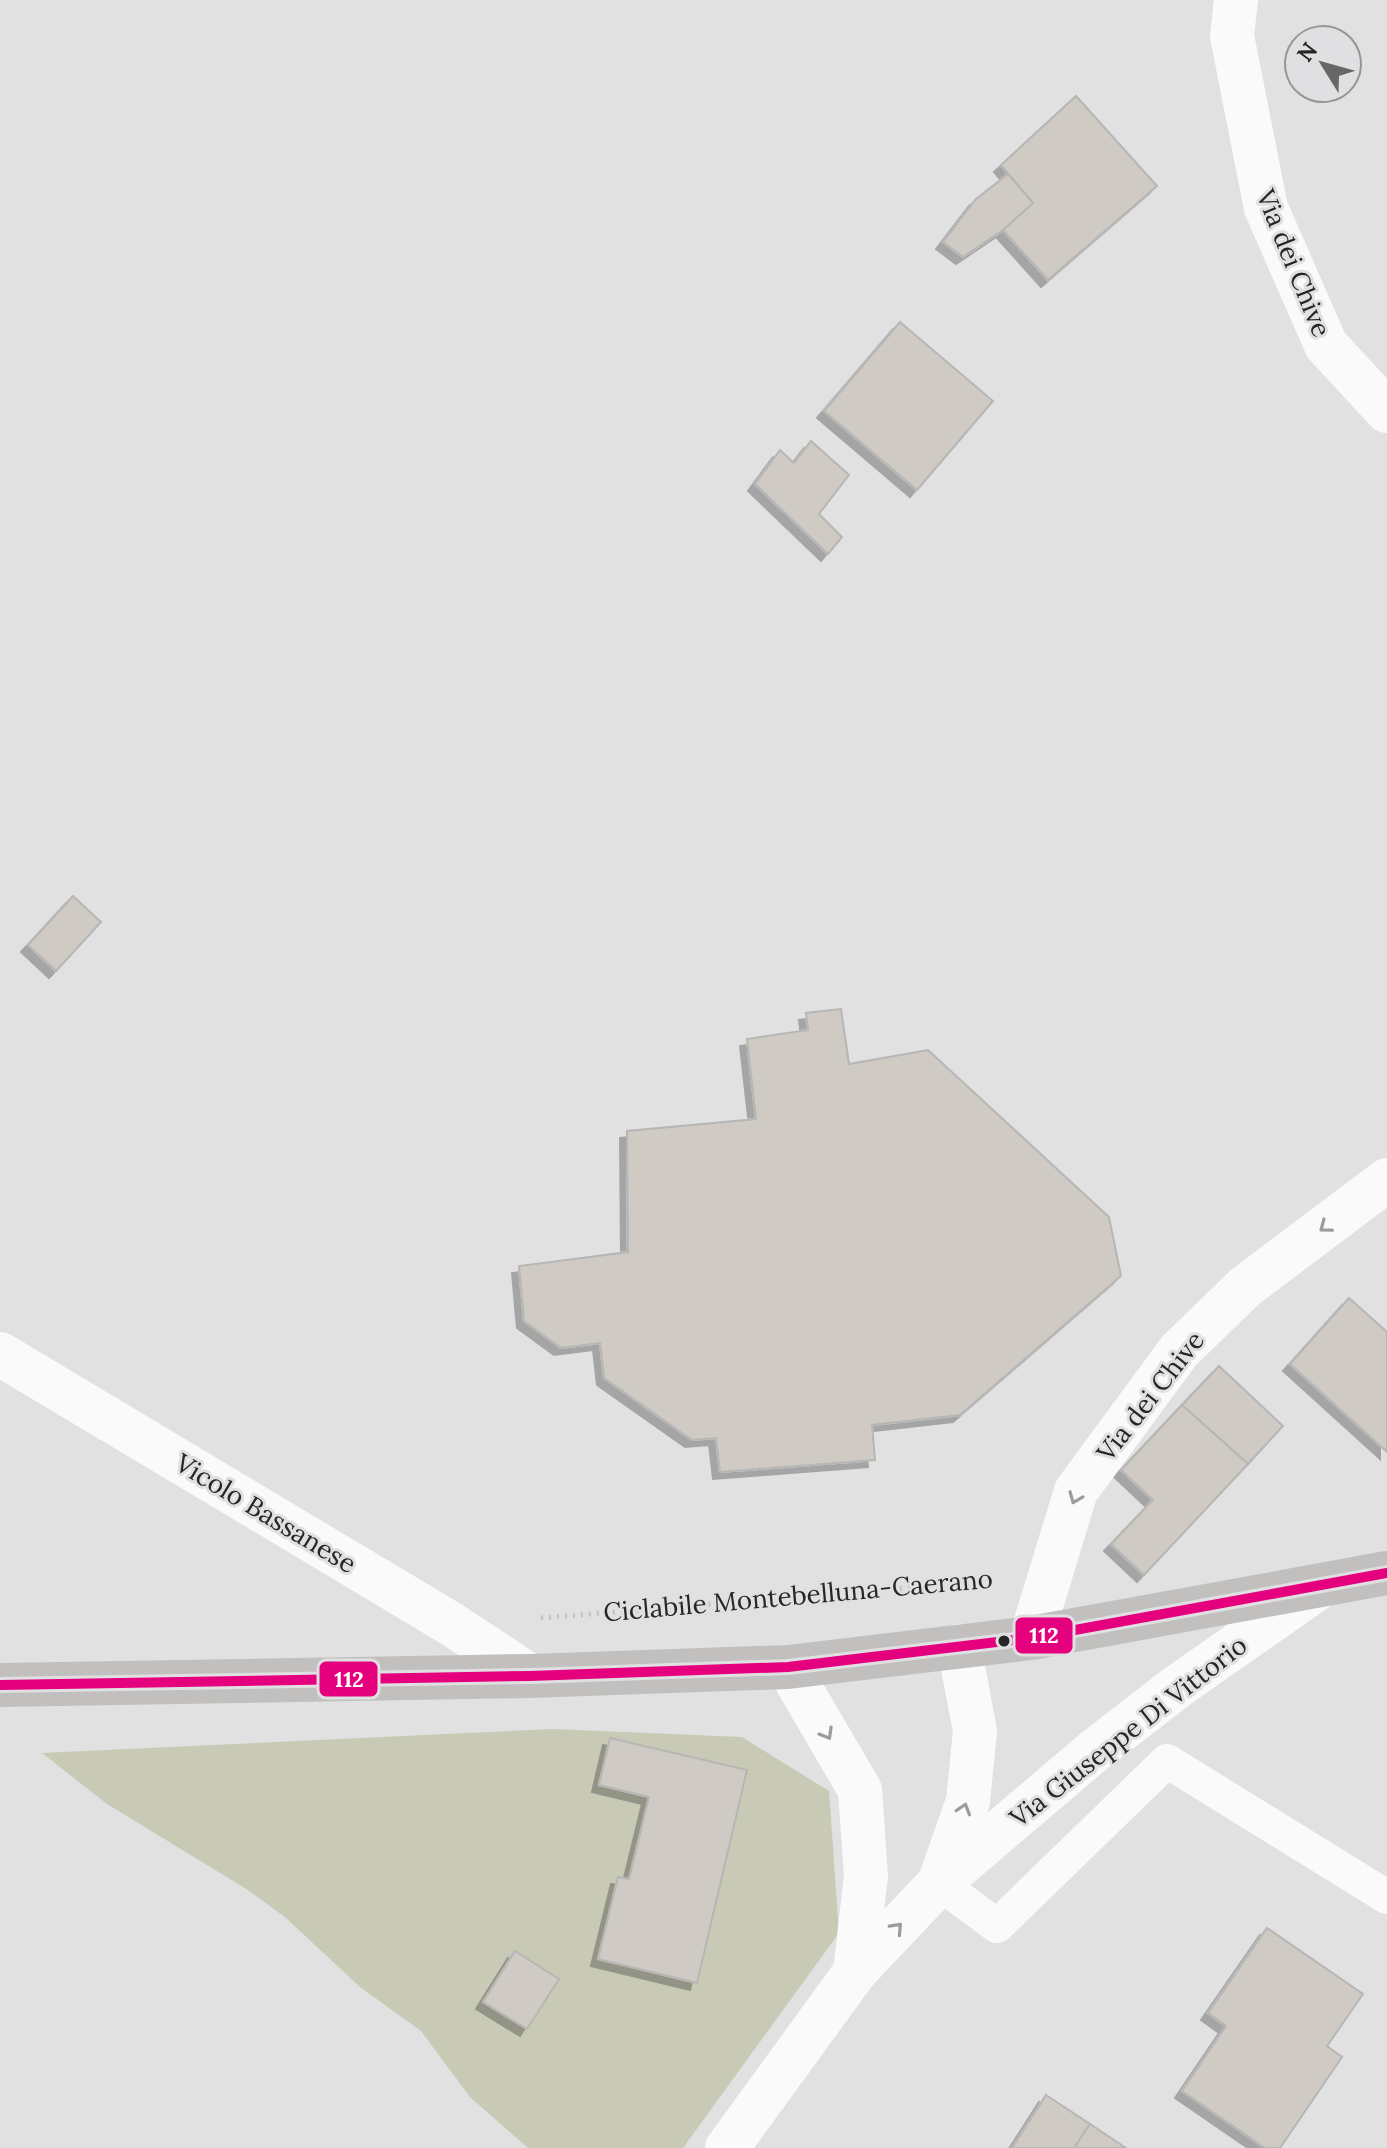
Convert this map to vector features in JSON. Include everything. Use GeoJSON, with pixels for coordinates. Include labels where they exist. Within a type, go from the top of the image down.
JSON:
{"type":"FeatureCollection","features":[{"type":"Feature","properties":{"kind":"main road"},"geometry":{"type":"LineString","coordinates":[[0,1685],[530,1676],[788,1667],[1031,1638],[1387,1573]]}},
{"type":"Feature","properties":{"kind":"street","name":"Via dei Chive"},"geometry":{"type":"LineString","coordinates":[[1236,0],[1232,36],[1266,208],[1326,345],[1387,411]]}},
{"type":"Feature","properties":{"kind":"street","name":"Via dei Chive"},"geometry":{"type":"LineString","coordinates":[[1031,1638],[1076,1491],[1179,1351],[1245,1287],[1387,1180]]}},
{"type":"Feature","properties":{"kind":"street","name":"Vicolo Bassanese"},"geometry":{"type":"LineString","coordinates":[[0,1354],[453,1625],[530,1676]]}},
{"type":"Feature","properties":{"kind":"street","name":"Via Giuseppe Di Vittorio"},"geometry":{"type":"LineString","coordinates":[[727,2148],[855,1972],[939,1883],[1094,1751],[1178,1686],[1321,1586]]}},
{"type":"Feature","properties":{"kind":"street","name":"Via Giuseppe Di Vittorio"},"geometry":{"type":"LineString","coordinates":[[939,1883],[968,1801],[975,1731],[959,1646]]}},
{"type":"Feature","properties":{"kind":"street","name":"Via Giuseppe Di Vittorio"},"geometry":{"type":"LineString","coordinates":[[788,1667],[860,1790],[866,1876],[855,1972]]}},
{"type":"Feature","properties":{"kind":"lane"},"geometry":{"type":"LineString","coordinates":[[939,1883],[997,1926],[1167,1761],[1387,1897]]}},
{"type":"Feature","properties":{"kind":"path","name":"Ciclabile Montebelluna-Caerano"},"geometry":{"type":"LineString","coordinates":[[533,1618],[993,1582],[1058,1548]]}},
{"type":"Feature","properties":{"kind":"green space"},"geometry":{"type":"Polygon","coordinates":[[[553,1729],[742,1737],[829,1791],[839,1933],[683,2148],[528,2148],[470,2097],[421,2031],[360,1987],[286,1918],[248,1890],[107,1804],[42,1753],[553,1729]]]}},
{"type":"Feature","properties":{"kind":"building"},"geometry":{"type":"Polygon","coordinates":[[[1076,96],[1157,186],[1048,280],[1003,230],[1033,203],[1001,165],[1076,96]]]}},
{"type":"Feature","properties":{"kind":"building"},"geometry":{"type":"Polygon","coordinates":[[[1008,174],[1033,203],[1003,230],[963,257],[943,242],[976,199],[1008,174]]]}},
{"type":"Feature","properties":{"kind":"building"},"geometry":{"type":"Polygon","coordinates":[[[900,322],[993,401],[917,490],[824,411],[900,322]]]}},
{"type":"Feature","properties":{"kind":"building"},"geometry":{"type":"Polygon","coordinates":[[[811,441],[849,475],[819,514],[842,537],[828,554],[755,484],[780,450],[794,463],[811,441]]]}},
{"type":"Feature","properties":{"kind":"building"},"geometry":{"type":"Polygon","coordinates":[[[73,896],[101,922],[56,971],[28,945],[73,896]]]}},
{"type":"Feature","properties":{"kind":"building"},"geometry":{"type":"Polygon","coordinates":[[[841,1009],[849,1064],[928,1050],[1109,1217],[1121,1276],[960,1415],[872,1425],[875,1460],[720,1472],[716,1438],[692,1440],[604,1378],[600,1343],[561,1348],[524,1321],[519,1266],[628,1252],[627,1131],[756,1119],[747,1039],[808,1030],[806,1013],[841,1009]]]}},
{"type":"Feature","properties":{"kind":"building"},"geometry":{"type":"Polygon","coordinates":[[[1349,1298],[1387,1332],[1387,1452],[1290,1364],[1349,1298]]]}},
{"type":"Feature","properties":{"kind":"building"},"geometry":{"type":"Polygon","coordinates":[[[1219,1366],[1283,1426],[1248,1464],[1182,1405],[1219,1366]]]}},
{"type":"Feature","properties":{"kind":"building"},"geometry":{"type":"Polygon","coordinates":[[[1182,1405],[1248,1464],[1144,1575],[1111,1544],[1153,1500],[1121,1470],[1182,1405]]]}},
{"type":"Feature","properties":{"kind":"building"},"geometry":{"type":"Polygon","coordinates":[[[610,1738],[747,1770],[697,1983],[598,1959],[618,1877],[629,1879],[649,1797],[599,1785],[610,1738]]]}},
{"type":"Feature","properties":{"kind":"building"},"geometry":{"type":"Polygon","coordinates":[[[1267,1928],[1363,1994],[1327,2046],[1342,2057],[1280,2148],[1265,2148],[1182,2091],[1226,2026],[1208,2013],[1267,1928]]]}},
{"type":"Feature","properties":{"kind":"building"},"geometry":{"type":"Polygon","coordinates":[[[515,1951],[559,1979],[527,2029],[483,2002],[515,1951]]]}},
{"type":"Feature","properties":{"kind":"building"},"geometry":{"type":"Polygon","coordinates":[[[1046,2095],[1090,2124],[1074,2148],[1012,2148],[1046,2095]]]}},
{"type":"Feature","properties":{"kind":"building"},"geometry":{"type":"Polygon","coordinates":[[[1090,2124],[1126,2148],[1074,2148],[1090,2124]]]}},
{"type":"Feature","properties":{"kind":"transit line","name":"112"},"geometry":{"type":"LineString","coordinates":[[0,1685],[530,1676],[788,1667],[1031,1638],[1387,1573]]}}]}
